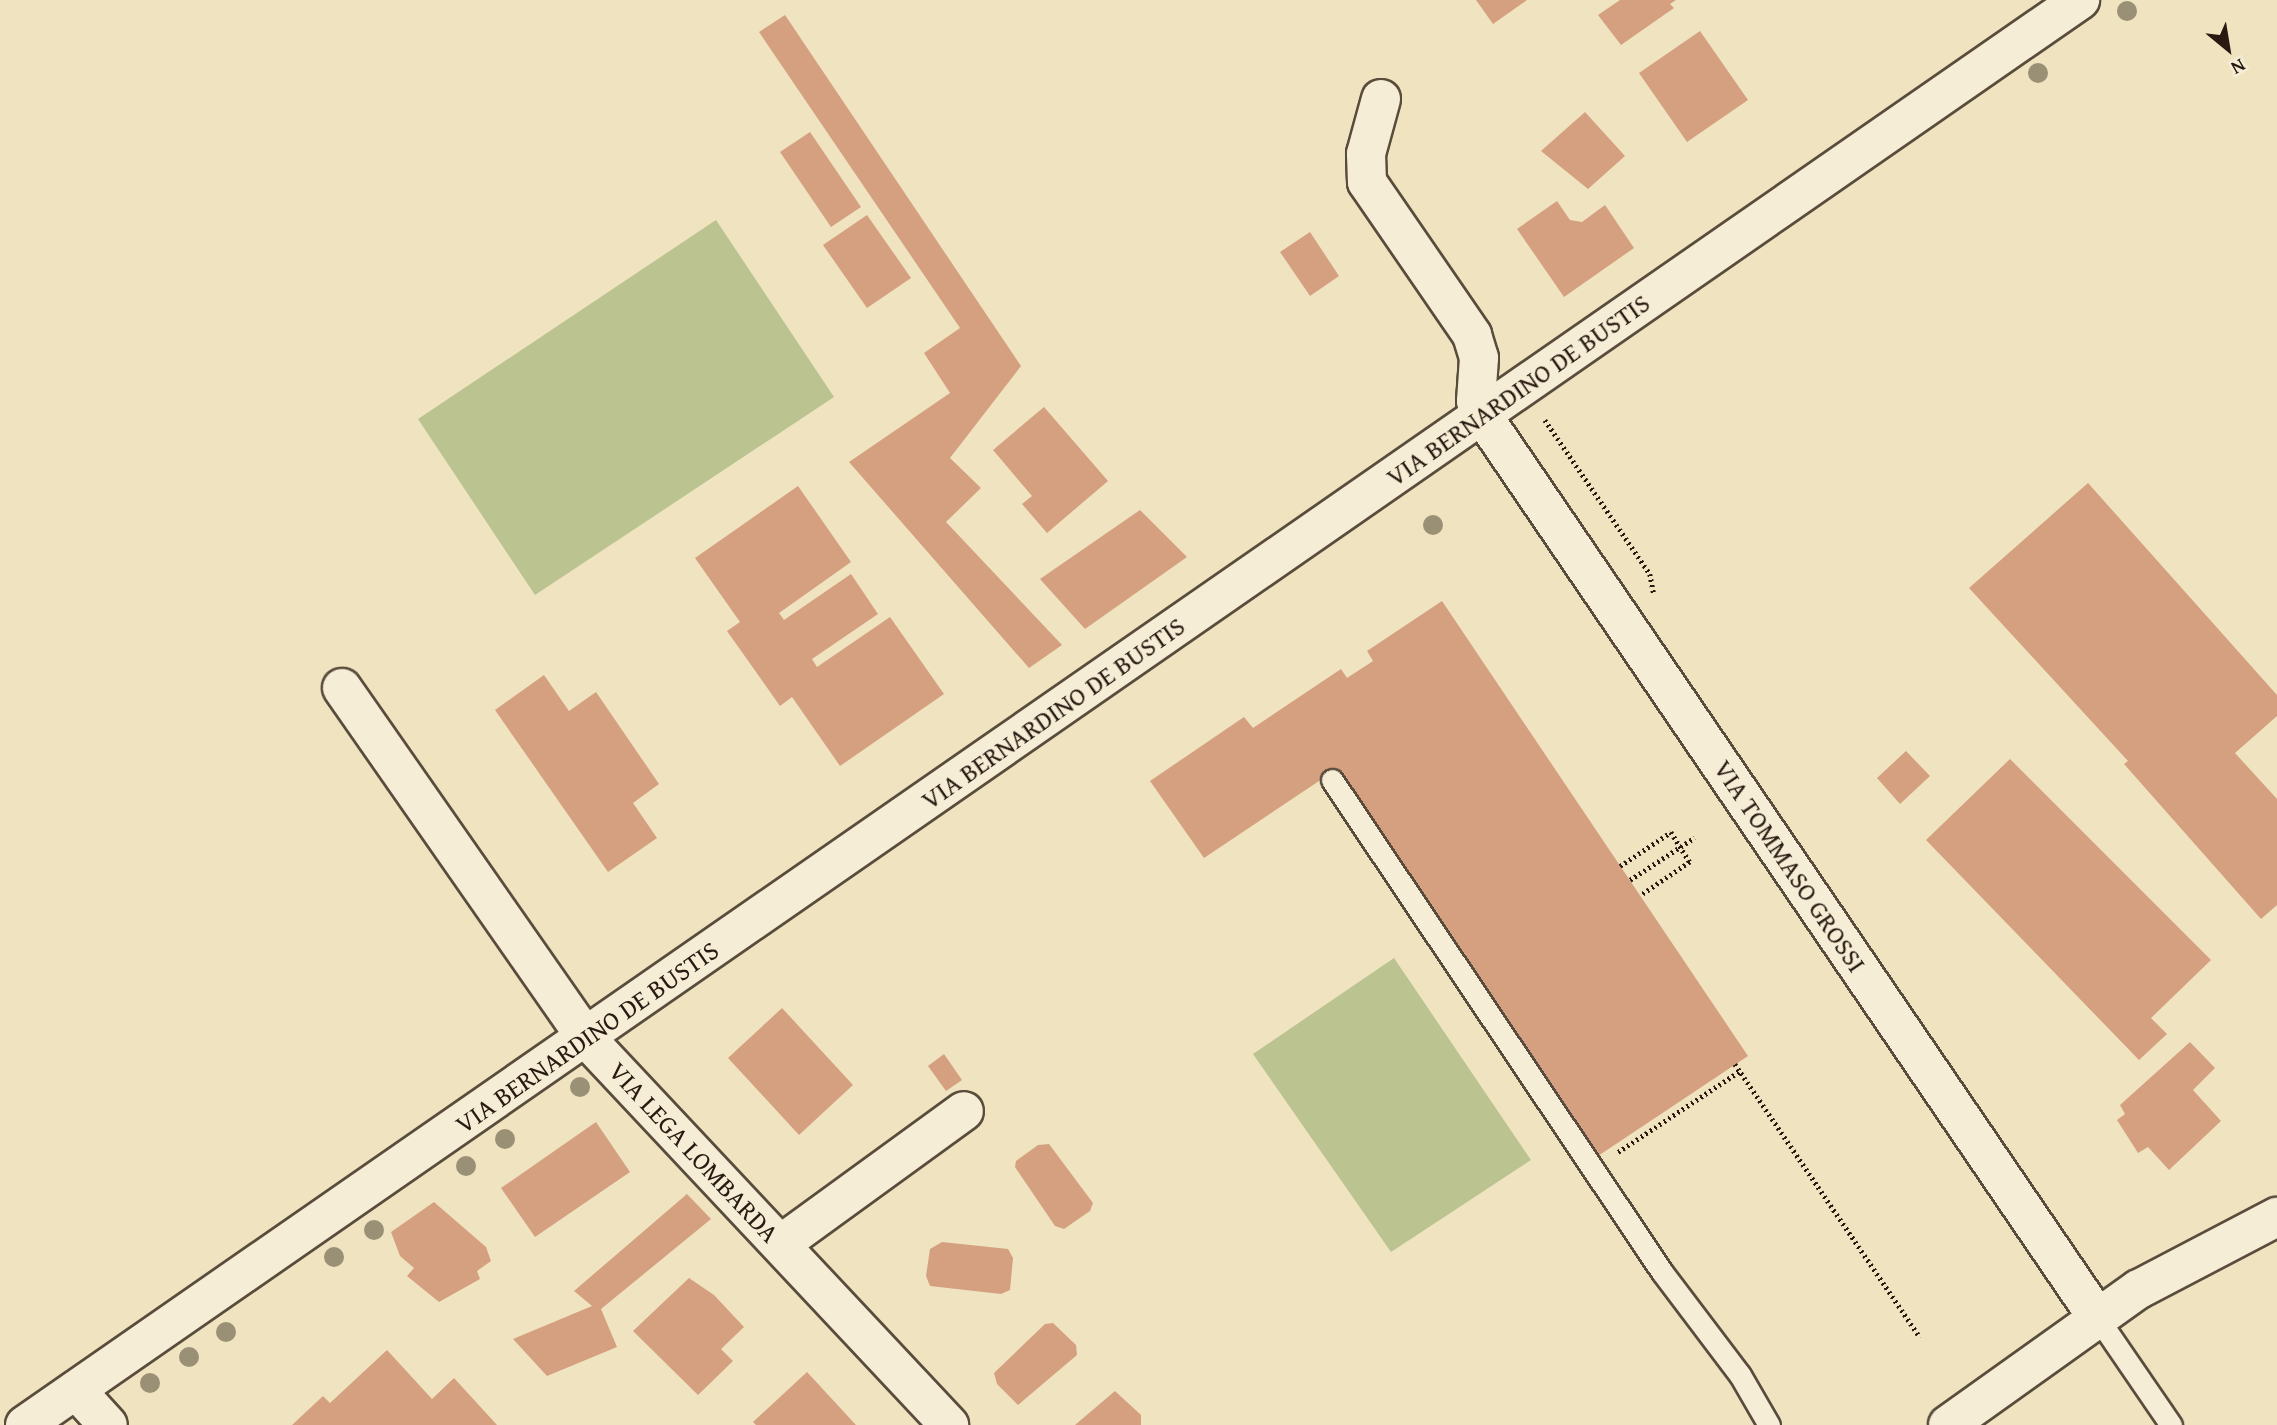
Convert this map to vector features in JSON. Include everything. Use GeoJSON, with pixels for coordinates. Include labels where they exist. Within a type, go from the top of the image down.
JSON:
{"type":"FeatureCollection","features":[{"type":"Feature","properties":{"kind":"street","name":"VIA BERNARDINO DE BUSTIS"},"geometry":{"type":"LineString","coordinates":[[24,1425],[2080,0]]}},
{"type":"Feature","properties":{"kind":"street"},"geometry":{"type":"LineString","coordinates":[[1381,99],[1366,154],[1367,182],[1472,335],[1479,358],[1476,401],[1482,415]]}},
{"type":"Feature","properties":{"kind":"street","name":"VIA TOMMASO GROSSI"},"geometry":{"type":"LineString","coordinates":[[1482,415],[2096,1317]]}},
{"type":"Feature","properties":{"kind":"street","name":"VIA LEGA LOMBARDA"},"geometry":{"type":"LineString","coordinates":[[342,688],[586,1038],[949,1425]]}},
{"type":"Feature","properties":{"kind":"street"},"geometry":{"type":"LineString","coordinates":[[781,1244],[964,1111]]}},
{"type":"Feature","properties":{"kind":"street"},"geometry":{"type":"LineString","coordinates":[[1948,1425],[2096,1317],[2168,1272],[2277,1217]]}},
{"type":"Feature","properties":{"kind":"street"},"geometry":{"type":"LineString","coordinates":[[76,1390],[108,1425]]}},
{"type":"Feature","properties":{"kind":"lane"},"geometry":{"type":"LineString","coordinates":[[1332,780],[1662,1272],[1740,1375],[1769,1425]]}},
{"type":"Feature","properties":{"kind":"lane"},"geometry":{"type":"LineString","coordinates":[[2096,1317],[2171,1425]]}},
{"type":"Feature","properties":{"kind":"path"},"geometry":{"type":"LineString","coordinates":[[1620,866],[1671,832],[1690,862],[1640,896]]}},
{"type":"Feature","properties":{"kind":"path"},"geometry":{"type":"LineString","coordinates":[[1630,880],[1694,838]]}},
{"type":"Feature","properties":{"kind":"path"},"geometry":{"type":"LineString","coordinates":[[1735,1064],[1920,1337]]}},
{"type":"Feature","properties":{"kind":"path"},"geometry":{"type":"LineString","coordinates":[[1594,1168],[1740,1071]]}},
{"type":"Feature","properties":{"kind":"green space"},"geometry":{"type":"Polygon","coordinates":[[[716,220],[834,397],[535,595],[418,419],[716,220]]]}},
{"type":"Feature","properties":{"kind":"green space"},"geometry":{"type":"Polygon","coordinates":[[[1394,958],[1531,1160],[1391,1252],[1253,1054],[1394,958]]]}},
{"type":"Feature","properties":{"kind":"building"},"geometry":{"type":"Polygon","coordinates":[[[1476,0],[1527,0],[1493,24],[1476,0]]]}},
{"type":"Feature","properties":{"kind":"building"},"geometry":{"type":"Polygon","coordinates":[[[1620,0],[1676,0],[1670,4],[1674,8],[1621,45],[1598,15],[1620,0]]]}},
{"type":"Feature","properties":{"kind":"building"},"geometry":{"type":"Polygon","coordinates":[[[785,15],[1021,366],[950,458],[981,488],[946,522],[1062,645],[1029,668],[849,462],[950,393],[924,353],[960,328],[759,32],[785,15]]]}},
{"type":"Feature","properties":{"kind":"building"},"geometry":{"type":"Polygon","coordinates":[[[1700,31],[1748,100],[1687,142],[1639,73],[1700,31]]]}},
{"type":"Feature","properties":{"kind":"building"},"geometry":{"type":"Polygon","coordinates":[[[1585,112],[1625,156],[1588,189],[1541,151],[1585,112]]]}},
{"type":"Feature","properties":{"kind":"building"},"geometry":{"type":"Polygon","coordinates":[[[810,132],[861,207],[831,227],[780,152],[810,132]]]}},
{"type":"Feature","properties":{"kind":"building"},"geometry":{"type":"Polygon","coordinates":[[[1557,201],[1570,220],[1582,222],[1605,205],[1634,248],[1564,297],[1517,229],[1557,201]]]}},
{"type":"Feature","properties":{"kind":"building"},"geometry":{"type":"Polygon","coordinates":[[[867,215],[911,278],[867,308],[823,245],[867,215]]]}},
{"type":"Feature","properties":{"kind":"building"},"geometry":{"type":"Polygon","coordinates":[[[1310,232],[1339,276],[1310,296],[1280,252],[1310,232]]]}},
{"type":"Feature","properties":{"kind":"building"},"geometry":{"type":"Polygon","coordinates":[[[1044,407],[1108,481],[1047,533],[1022,504],[1032,496],[993,450],[1044,407]]]}},
{"type":"Feature","properties":{"kind":"building"},"geometry":{"type":"Polygon","coordinates":[[[2088,483],[2277,695],[2277,716],[2235,753],[2277,799],[2277,905],[2261,919],[2124,764],[2128,761],[1969,588],[2088,483]]]}},
{"type":"Feature","properties":{"kind":"building"},"geometry":{"type":"Polygon","coordinates":[[[798,486],[851,562],[779,613],[784,620],[851,574],[878,614],[812,659],[817,667],[890,617],[944,694],[840,766],[792,697],[780,706],[727,631],[740,622],[695,558],[798,486]]]}},
{"type":"Feature","properties":{"kind":"building"},"geometry":{"type":"Polygon","coordinates":[[[1140,510],[1187,557],[1085,629],[1040,579],[1140,510]]]}},
{"type":"Feature","properties":{"kind":"building"},"geometry":{"type":"Polygon","coordinates":[[[1442,601],[1748,1056],[1598,1156],[1337,769],[1204,858],[1150,781],[1244,717],[1253,728],[1341,669],[1347,678],[1373,661],[1367,651],[1442,601]]]}},
{"type":"Feature","properties":{"kind":"building"},"geometry":{"type":"Polygon","coordinates":[[[544,675],[569,711],[596,692],[659,784],[633,803],[657,838],[608,872],[495,710],[544,675]]]}},
{"type":"Feature","properties":{"kind":"building"},"geometry":{"type":"Polygon","coordinates":[[[1906,751],[1930,776],[1900,804],[1877,778],[1906,751]]]}},
{"type":"Feature","properties":{"kind":"building"},"geometry":{"type":"Polygon","coordinates":[[[2010,759],[2211,960],[2151,1018],[2167,1034],[2139,1060],[1926,840],[2010,759]]]}},
{"type":"Feature","properties":{"kind":"building"},"geometry":{"type":"Polygon","coordinates":[[[782,1008],[853,1085],[799,1135],[728,1058],[782,1008]]]}},
{"type":"Feature","properties":{"kind":"building"},"geometry":{"type":"Polygon","coordinates":[[[2190,1042],[2215,1068],[2193,1090],[2221,1121],[2169,1170],[2148,1147],[2138,1153],[2117,1120],[2125,1114],[2120,1105],[2190,1042]]]}},
{"type":"Feature","properties":{"kind":"building"},"geometry":{"type":"Polygon","coordinates":[[[944,1054],[962,1080],[946,1091],[928,1066],[944,1054]]]}},
{"type":"Feature","properties":{"kind":"building"},"geometry":{"type":"Polygon","coordinates":[[[596,1122],[630,1172],[535,1237],[501,1188],[596,1122]]]}},
{"type":"Feature","properties":{"kind":"building"},"geometry":{"type":"Polygon","coordinates":[[[1049,1144],[1093,1203],[1090,1211],[1064,1229],[1055,1226],[1015,1167],[1016,1161],[1038,1145],[1049,1144]]]}},
{"type":"Feature","properties":{"kind":"building"},"geometry":{"type":"Polygon","coordinates":[[[687,1194],[711,1219],[601,1309],[617,1347],[547,1376],[513,1339],[592,1306],[574,1291],[687,1194]]]}},
{"type":"Feature","properties":{"kind":"building"},"geometry":{"type":"Polygon","coordinates":[[[434,1202],[486,1247],[491,1261],[477,1271],[480,1279],[439,1302],[407,1276],[414,1268],[400,1256],[391,1232],[434,1202]]]}},
{"type":"Feature","properties":{"kind":"building"},"geometry":{"type":"Polygon","coordinates":[[[942,1242],[1008,1249],[1013,1258],[1010,1290],[1001,1294],[930,1286],[926,1276],[930,1249],[942,1242]]]}},
{"type":"Feature","properties":{"kind":"building"},"geometry":{"type":"Polygon","coordinates":[[[689,1278],[714,1295],[744,1327],[721,1349],[733,1361],[698,1395],[633,1331],[689,1278]]]}},
{"type":"Feature","properties":{"kind":"building"},"geometry":{"type":"Polygon","coordinates":[[[1053,1323],[1076,1345],[1077,1355],[1018,1405],[997,1384],[994,1373],[1045,1324],[1053,1323]]]}},
{"type":"Feature","properties":{"kind":"building"},"geometry":{"type":"Polygon","coordinates":[[[387,1350],[432,1399],[454,1378],[497,1425],[292,1425],[323,1396],[330,1403],[387,1350]]]}},
{"type":"Feature","properties":{"kind":"building"},"geometry":{"type":"Polygon","coordinates":[[[807,1372],[856,1425],[756,1425],[753,1422],[807,1372]]]}},
{"type":"Feature","properties":{"kind":"building"},"geometry":{"type":"Polygon","coordinates":[[[1115,1391],[1141,1415],[1141,1425],[1075,1425],[1115,1391]]]}}]}
